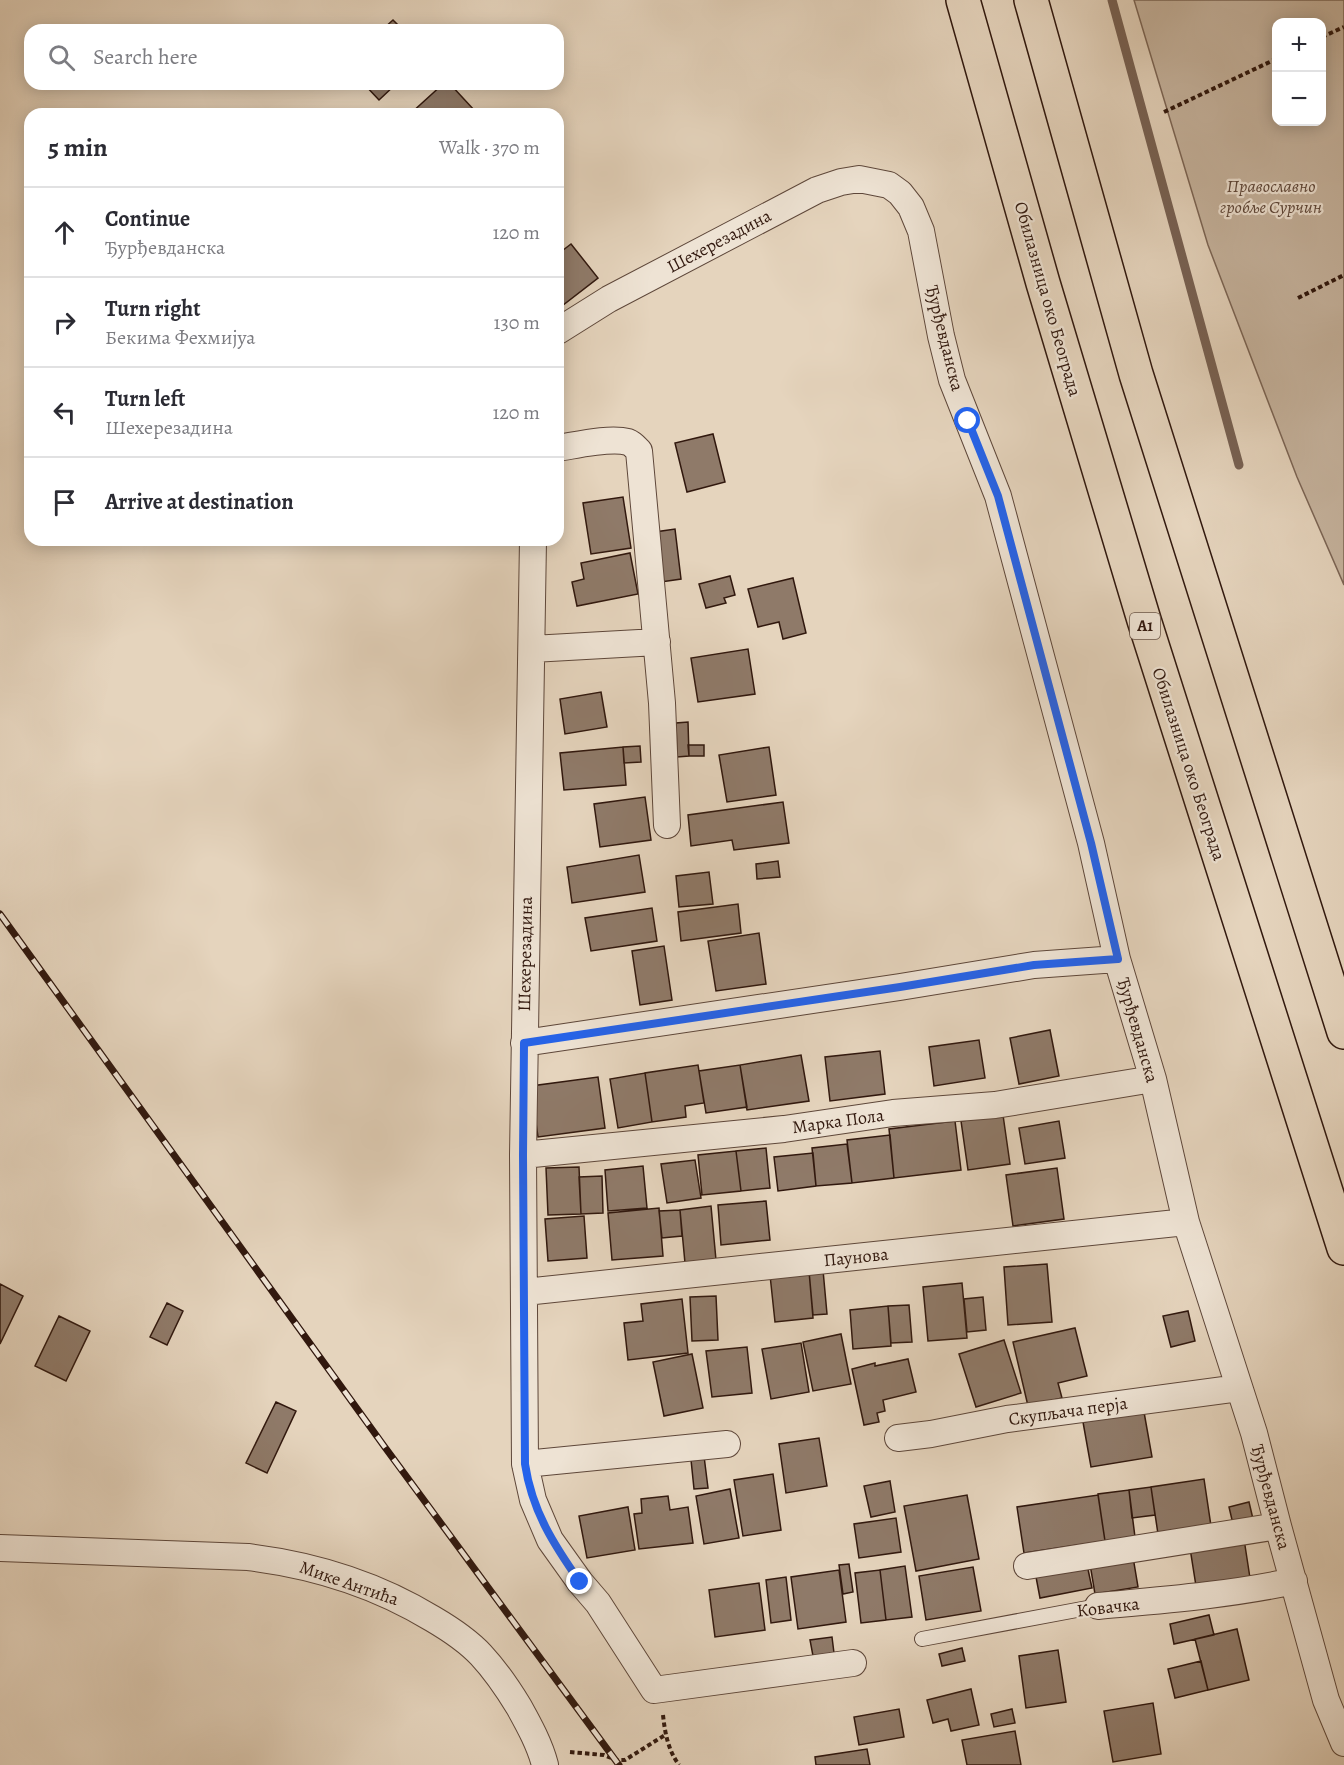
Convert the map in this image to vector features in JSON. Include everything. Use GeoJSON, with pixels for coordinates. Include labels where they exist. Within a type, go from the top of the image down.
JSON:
{"type":"FeatureCollection","features":[{"type":"Feature","properties":{"kind":"highway","name":"Обилазница око Београда"},"geometry":{"type":"LineString","coordinates":[[963,0],[1042,283],[1140,609],[1344,1248]]}},
{"type":"Feature","properties":{"kind":"highway"},"geometry":{"type":"LineString","coordinates":[[1031,0],[1136,374],[1344,1032]]}},
{"type":"Feature","properties":{"kind":"street","name":"Шехерезадина"},"geometry":{"type":"LineString","coordinates":[[564,327],[609,299],[817,190],[859,179],[889,185]]}},
{"type":"Feature","properties":{"kind":"street","name":"Ђурђевданска"},"geometry":{"type":"LineString","coordinates":[[889,185],[900,193],[911,207],[921,231],[941,336],[952,380],[998,496],[1091,843],[1118,959],[1153,1079],[1186,1222],[1254,1433],[1326,1700],[1344,1743]]}},
{"type":"Feature","properties":{"kind":"street"},"geometry":{"type":"LineString","coordinates":[[564,447],[626,441],[639,451],[662,703],[667,825]]}},
{"type":"Feature","properties":{"kind":"street","name":"Шехерезадина"},"geometry":{"type":"LineString","coordinates":[[533,546],[523,1155],[525,1464],[533,1500],[550,1540],[598,1603],[654,1690],[853,1663]]}},
{"type":"Feature","properties":{"kind":"street"},"geometry":{"type":"LineString","coordinates":[[532,649],[657,642]]}},
{"type":"Feature","properties":{"kind":"street"},"geometry":{"type":"LineString","coordinates":[[524,1043],[1034,965],[1118,959]]}},
{"type":"Feature","properties":{"kind":"street","name":"Марка Пола"},"geometry":{"type":"LineString","coordinates":[[523,1155],[784,1129],[893,1113],[995,1105],[1153,1079]]}},
{"type":"Feature","properties":{"kind":"street","name":"Паунова"},"geometry":{"type":"LineString","coordinates":[[525,1292],[1186,1222]]}},
{"type":"Feature","properties":{"kind":"street","name":"Скупљача перја"},"geometry":{"type":"LineString","coordinates":[[898,1438],[1007,1419],[1239,1388]]}},
{"type":"Feature","properties":{"kind":"street"},"geometry":{"type":"LineString","coordinates":[[525,1464],[727,1444]]}},
{"type":"Feature","properties":{"kind":"street"},"geometry":{"type":"LineString","coordinates":[[1027,1566],[1278,1527]]}},
{"type":"Feature","properties":{"kind":"street","name":"Мике Антића"},"geometry":{"type":"LineString","coordinates":[[0,1548],[248,1557],[312,1567],[377,1589],[405,1601],[456,1633],[480,1654],[526,1719],[544,1760]]}},
{"type":"Feature","properties":{"kind":"street","name":"Ковачка"},"geometry":{"type":"LineString","coordinates":[[1098,1606],[1156,1602],[1247,1590],[1294,1581]]}},
{"type":"Feature","properties":{"kind":"lane","name":"Ковачка"},"geometry":{"type":"LineString","coordinates":[[922,1639],[1098,1606]]}},
{"type":"Feature","properties":{"kind":"path"},"geometry":{"type":"LineString","coordinates":[[1326,35],[1344,27]]}},
{"type":"Feature","properties":{"kind":"path"},"geometry":{"type":"LineString","coordinates":[[1164,112],[1272,61]]}},
{"type":"Feature","properties":{"kind":"path"},"geometry":{"type":"LineString","coordinates":[[1298,298],[1344,275]]}},
{"type":"Feature","properties":{"kind":"path"},"geometry":{"type":"LineString","coordinates":[[544,1760],[570,1752],[604,1755],[616,1760],[625,1760],[665,1735],[672,1756],[679,1765]]}},
{"type":"Feature","properties":{"kind":"green space","name":"Православно гробље Сурчин"},"geometry":{"type":"Polygon","coordinates":[[[1134,0],[1344,0],[1344,585],[1297,477],[1208,245],[1134,0]]]}},
{"type":"Feature","properties":{"kind":"building"},"geometry":{"type":"Polygon","coordinates":[[[370,90],[390,90],[379,100],[370,90]]]}},
{"type":"Feature","properties":{"kind":"building"},"geometry":{"type":"Polygon","coordinates":[[[436,90],[456,90],[472,108],[417,108],[436,90]]]}},
{"type":"Feature","properties":{"kind":"building"},"geometry":{"type":"Polygon","coordinates":[[[571,244],[598,278],[564,304],[564,249],[571,244]]]}},
{"type":"Feature","properties":{"kind":"building"},"geometry":{"type":"Polygon","coordinates":[[[713,434],[725,482],[687,492],[675,443],[713,434]]]}},
{"type":"Feature","properties":{"kind":"building"},"geometry":{"type":"Polygon","coordinates":[[[623,497],[631,548],[591,554],[583,503],[623,497]]]}},
{"type":"Feature","properties":{"kind":"building"},"geometry":{"type":"Polygon","coordinates":[[[675,529],[681,579],[661,582],[655,532],[675,529]]]}},
{"type":"Feature","properties":{"kind":"building"},"geometry":{"type":"Polygon","coordinates":[[[630,553],[638,594],[577,606],[572,582],[584,579],[581,563],[630,553]]]}},
{"type":"Feature","properties":{"kind":"building"},"geometry":{"type":"Polygon","coordinates":[[[730,576],[735,595],[724,598],[726,603],[706,608],[699,584],[730,576]]]}},
{"type":"Feature","properties":{"kind":"building"},"geometry":{"type":"Polygon","coordinates":[[[793,578],[806,633],[783,639],[779,622],[758,627],[748,589],[793,578]]]}},
{"type":"Feature","properties":{"kind":"building"},"geometry":{"type":"Polygon","coordinates":[[[748,649],[755,694],[698,702],[691,658],[748,649]]]}},
{"type":"Feature","properties":{"kind":"building"},"geometry":{"type":"Polygon","coordinates":[[[601,692],[607,727],[565,734],[560,699],[601,692]]]}},
{"type":"Feature","properties":{"kind":"building"},"geometry":{"type":"Polygon","coordinates":[[[688,722],[689,756],[677,757],[676,723],[688,722]]]}},
{"type":"Feature","properties":{"kind":"building"},"geometry":{"type":"Polygon","coordinates":[[[688,745],[704,745],[704,756],[689,756],[688,745]]]}},
{"type":"Feature","properties":{"kind":"building"},"geometry":{"type":"Polygon","coordinates":[[[640,746],[641,762],[624,763],[623,747],[640,746]]]}},
{"type":"Feature","properties":{"kind":"building"},"geometry":{"type":"Polygon","coordinates":[[[623,747],[626,785],[564,790],[560,753],[623,747]]]}},
{"type":"Feature","properties":{"kind":"building"},"geometry":{"type":"Polygon","coordinates":[[[769,747],[776,795],[727,802],[719,755],[769,747]]]}},
{"type":"Feature","properties":{"kind":"building"},"geometry":{"type":"Polygon","coordinates":[[[645,797],[651,840],[600,847],[594,804],[645,797]]]}},
{"type":"Feature","properties":{"kind":"building"},"geometry":{"type":"Polygon","coordinates":[[[783,802],[789,843],[734,850],[732,840],[691,846],[688,815],[783,802]]]}},
{"type":"Feature","properties":{"kind":"building"},"geometry":{"type":"Polygon","coordinates":[[[639,855],[645,892],[572,903],[567,867],[639,855]]]}},
{"type":"Feature","properties":{"kind":"building"},"geometry":{"type":"Polygon","coordinates":[[[778,861],[780,877],[757,879],[756,864],[778,861]]]}},
{"type":"Feature","properties":{"kind":"building"},"geometry":{"type":"Polygon","coordinates":[[[709,872],[713,904],[679,907],[676,876],[709,872]]]}},
{"type":"Feature","properties":{"kind":"building"},"geometry":{"type":"Polygon","coordinates":[[[738,904],[741,933],[681,941],[678,912],[738,904]]]}},
{"type":"Feature","properties":{"kind":"building"},"geometry":{"type":"Polygon","coordinates":[[[652,908],[657,941],[591,951],[585,918],[652,908]]]}},
{"type":"Feature","properties":{"kind":"building"},"geometry":{"type":"Polygon","coordinates":[[[759,933],[766,984],[716,991],[708,941],[759,933]]]}},
{"type":"Feature","properties":{"kind":"building"},"geometry":{"type":"Polygon","coordinates":[[[664,946],[672,1000],[640,1005],[632,951],[664,946]]]}},
{"type":"Feature","properties":{"kind":"building"},"geometry":{"type":"Polygon","coordinates":[[[1050,1030],[1059,1076],[1019,1084],[1010,1038],[1050,1030]]]}},
{"type":"Feature","properties":{"kind":"building"},"geometry":{"type":"Polygon","coordinates":[[[979,1040],[985,1078],[934,1086],[929,1047],[979,1040]]]}},
{"type":"Feature","properties":{"kind":"building"},"geometry":{"type":"Polygon","coordinates":[[[880,1051],[885,1094],[830,1101],[825,1057],[880,1051]]]}},
{"type":"Feature","properties":{"kind":"building"},"geometry":{"type":"Polygon","coordinates":[[[801,1055],[809,1101],[747,1110],[740,1065],[801,1055]]]}},
{"type":"Feature","properties":{"kind":"building"},"geometry":{"type":"Polygon","coordinates":[[[698,1065],[704,1103],[685,1106],[686,1117],[652,1122],[645,1073],[698,1065]]]}},
{"type":"Feature","properties":{"kind":"building"},"geometry":{"type":"Polygon","coordinates":[[[740,1065],[747,1107],[706,1113],[699,1071],[740,1065]]]}},
{"type":"Feature","properties":{"kind":"building"},"geometry":{"type":"Polygon","coordinates":[[[645,1073],[652,1122],[618,1128],[610,1079],[645,1073]]]}},
{"type":"Feature","properties":{"kind":"building"},"geometry":{"type":"Polygon","coordinates":[[[598,1077],[605,1128],[538,1137],[531,1086],[598,1077]]]}},
{"type":"Feature","properties":{"kind":"building"},"geometry":{"type":"Polygon","coordinates":[[[1003,1115],[1010,1164],[968,1170],[961,1121],[1003,1115]]]}},
{"type":"Feature","properties":{"kind":"building"},"geometry":{"type":"Polygon","coordinates":[[[955,1121],[961,1170],[894,1178],[889,1129],[955,1121]]]}},
{"type":"Feature","properties":{"kind":"building"},"geometry":{"type":"Polygon","coordinates":[[[1059,1121],[1065,1158],[1025,1164],[1019,1128],[1059,1121]]]}},
{"type":"Feature","properties":{"kind":"building"},"geometry":{"type":"Polygon","coordinates":[[[890,1135],[894,1178],[852,1183],[847,1140],[890,1135]]]}},
{"type":"Feature","properties":{"kind":"building"},"geometry":{"type":"Polygon","coordinates":[[[847,1144],[852,1183],[816,1186],[812,1148],[847,1144]]]}},
{"type":"Feature","properties":{"kind":"building"},"geometry":{"type":"Polygon","coordinates":[[[766,1148],[770,1188],[741,1191],[736,1151],[766,1148]]]}},
{"type":"Feature","properties":{"kind":"building"},"geometry":{"type":"Polygon","coordinates":[[[736,1151],[741,1191],[702,1195],[698,1155],[736,1151]]]}},
{"type":"Feature","properties":{"kind":"building"},"geometry":{"type":"Polygon","coordinates":[[[813,1153],[816,1186],[778,1191],[774,1157],[813,1153]]]}},
{"type":"Feature","properties":{"kind":"building"},"geometry":{"type":"Polygon","coordinates":[[[695,1160],[701,1198],[667,1203],[661,1164],[695,1160]]]}},
{"type":"Feature","properties":{"kind":"building"},"geometry":{"type":"Polygon","coordinates":[[[643,1166],[647,1208],[608,1211],[605,1170],[643,1166]]]}},
{"type":"Feature","properties":{"kind":"building"},"geometry":{"type":"Polygon","coordinates":[[[579,1167],[581,1214],[548,1215],[546,1168],[579,1167]]]}},
{"type":"Feature","properties":{"kind":"building"},"geometry":{"type":"Polygon","coordinates":[[[1057,1168],[1064,1219],[1013,1226],[1006,1175],[1057,1168]]]}},
{"type":"Feature","properties":{"kind":"building"},"geometry":{"type":"Polygon","coordinates":[[[602,1176],[603,1213],[581,1214],[579,1177],[602,1176]]]}},
{"type":"Feature","properties":{"kind":"building"},"geometry":{"type":"Polygon","coordinates":[[[766,1201],[770,1240],[721,1245],[718,1205],[766,1201]]]}},
{"type":"Feature","properties":{"kind":"building"},"geometry":{"type":"Polygon","coordinates":[[[711,1206],[716,1260],[685,1263],[680,1210],[711,1206]]]}},
{"type":"Feature","properties":{"kind":"building"},"geometry":{"type":"Polygon","coordinates":[[[659,1208],[663,1256],[612,1260],[608,1213],[659,1208]]]}},
{"type":"Feature","properties":{"kind":"building"},"geometry":{"type":"Polygon","coordinates":[[[680,1210],[682,1236],[662,1238],[659,1211],[680,1210]]]}},
{"type":"Feature","properties":{"kind":"building"},"geometry":{"type":"Polygon","coordinates":[[[584,1216],[587,1258],[548,1261],[545,1219],[584,1216]]]}},
{"type":"Feature","properties":{"kind":"building"},"geometry":{"type":"Polygon","coordinates":[[[1047,1264],[1052,1322],[1008,1325],[1004,1267],[1047,1264]]]}},
{"type":"Feature","properties":{"kind":"building"},"geometry":{"type":"Polygon","coordinates":[[[823,1270],[827,1314],[813,1315],[809,1271],[823,1270]]]}},
{"type":"Feature","properties":{"kind":"building"},"geometry":{"type":"Polygon","coordinates":[[[809,1271],[813,1318],[775,1322],[770,1275],[809,1271]]]}},
{"type":"Feature","properties":{"kind":"building"},"geometry":{"type":"Polygon","coordinates":[[[962,1283],[967,1338],[928,1341],[923,1287],[962,1283]]]}},
{"type":"Feature","properties":{"kind":"building"},"geometry":{"type":"Polygon","coordinates":[[[0,1284],[23,1296],[0,1344],[0,1284]]]}},
{"type":"Feature","properties":{"kind":"building"},"geometry":{"type":"Polygon","coordinates":[[[716,1296],[718,1340],[692,1341],[690,1297],[716,1296]]]}},
{"type":"Feature","properties":{"kind":"building"},"geometry":{"type":"Polygon","coordinates":[[[983,1297],[986,1330],[967,1332],[964,1299],[983,1297]]]}},
{"type":"Feature","properties":{"kind":"building"},"geometry":{"type":"Polygon","coordinates":[[[682,1299],[688,1353],[628,1360],[624,1323],[643,1321],[641,1304],[682,1299]]]}},
{"type":"Feature","properties":{"kind":"building"},"geometry":{"type":"Polygon","coordinates":[[[167,1303],[183,1311],[167,1345],[150,1337],[167,1303]]]}},
{"type":"Feature","properties":{"kind":"building"},"geometry":{"type":"Polygon","coordinates":[[[909,1305],[912,1342],[891,1343],[888,1306],[909,1305]]]}},
{"type":"Feature","properties":{"kind":"building"},"geometry":{"type":"Polygon","coordinates":[[[888,1306],[891,1346],[853,1349],[850,1310],[888,1306]]]}},
{"type":"Feature","properties":{"kind":"building"},"geometry":{"type":"Polygon","coordinates":[[[1188,1311],[1195,1341],[1171,1347],[1163,1316],[1188,1311]]]}},
{"type":"Feature","properties":{"kind":"building"},"geometry":{"type":"Polygon","coordinates":[[[59,1316],[90,1331],[66,1381],[35,1366],[59,1316]]]}},
{"type":"Feature","properties":{"kind":"building"},"geometry":{"type":"Polygon","coordinates":[[[1075,1328],[1087,1376],[1058,1383],[1062,1398],[1028,1406],[1013,1342],[1075,1328]]]}},
{"type":"Feature","properties":{"kind":"building"},"geometry":{"type":"Polygon","coordinates":[[[841,1334],[851,1384],[813,1391],[803,1342],[841,1334]]]}},
{"type":"Feature","properties":{"kind":"building"},"geometry":{"type":"Polygon","coordinates":[[[1004,1340],[1021,1393],[976,1407],[959,1354],[1004,1340]]]}},
{"type":"Feature","properties":{"kind":"building"},"geometry":{"type":"Polygon","coordinates":[[[801,1343],[809,1392],[771,1399],[762,1349],[801,1343]]]}},
{"type":"Feature","properties":{"kind":"building"},"geometry":{"type":"Polygon","coordinates":[[[747,1347],[752,1393],[712,1397],[706,1351],[747,1347]]]}},
{"type":"Feature","properties":{"kind":"building"},"geometry":{"type":"Polygon","coordinates":[[[692,1354],[703,1408],[664,1416],[653,1362],[692,1354]]]}},
{"type":"Feature","properties":{"kind":"building"},"geometry":{"type":"Polygon","coordinates":[[[908,1359],[916,1392],[883,1400],[885,1411],[877,1413],[879,1422],[864,1425],[852,1369],[875,1363],[875,1366],[908,1359]]]}},
{"type":"Feature","properties":{"kind":"building"},"geometry":{"type":"Polygon","coordinates":[[[276,1402],[296,1411],[267,1473],[246,1463],[276,1402]]]}},
{"type":"Feature","properties":{"kind":"building"},"geometry":{"type":"Polygon","coordinates":[[[1144,1412],[1152,1457],[1091,1467],[1083,1422],[1144,1412]]]}},
{"type":"Feature","properties":{"kind":"building"},"geometry":{"type":"Polygon","coordinates":[[[819,1438],[827,1486],[786,1493],[779,1444],[819,1438]]]}},
{"type":"Feature","properties":{"kind":"building"},"geometry":{"type":"Polygon","coordinates":[[[703,1448],[708,1488],[694,1489],[690,1450],[703,1448]]]}},
{"type":"Feature","properties":{"kind":"building"},"geometry":{"type":"Polygon","coordinates":[[[773,1474],[781,1530],[743,1536],[734,1480],[773,1474]]]}},
{"type":"Feature","properties":{"kind":"building"},"geometry":{"type":"Polygon","coordinates":[[[1204,1479],[1211,1526],[1158,1534],[1151,1487],[1204,1479]]]}},
{"type":"Feature","properties":{"kind":"building"},"geometry":{"type":"Polygon","coordinates":[[[890,1481],[895,1512],[871,1517],[864,1486],[890,1481]]]}},
{"type":"Feature","properties":{"kind":"building"},"geometry":{"type":"Polygon","coordinates":[[[1151,1487],[1155,1515],[1132,1518],[1129,1490],[1151,1487]]]}},
{"type":"Feature","properties":{"kind":"building"},"geometry":{"type":"Polygon","coordinates":[[[730,1489],[739,1538],[704,1544],[696,1496],[730,1489]]]}},
{"type":"Feature","properties":{"kind":"building"},"geometry":{"type":"Polygon","coordinates":[[[1129,1490],[1135,1537],[1105,1541],[1098,1494],[1129,1490]]]}},
{"type":"Feature","properties":{"kind":"building"},"geometry":{"type":"Polygon","coordinates":[[[967,1495],[979,1559],[916,1571],[904,1506],[967,1495]]]}},
{"type":"Feature","properties":{"kind":"building"},"geometry":{"type":"Polygon","coordinates":[[[1098,1495],[1105,1541],[1024,1553],[1017,1507],[1098,1495]]]}},
{"type":"Feature","properties":{"kind":"building"},"geometry":{"type":"Polygon","coordinates":[[[668,1496],[670,1510],[688,1507],[693,1543],[639,1549],[634,1514],[642,1513],[641,1499],[668,1496]]]}},
{"type":"Feature","properties":{"kind":"building"},"geometry":{"type":"Polygon","coordinates":[[[1249,1502],[1253,1519],[1233,1524],[1229,1507],[1249,1502]]]}},
{"type":"Feature","properties":{"kind":"building"},"geometry":{"type":"Polygon","coordinates":[[[628,1507],[635,1550],[587,1558],[579,1516],[628,1507]]]}},
{"type":"Feature","properties":{"kind":"building"},"geometry":{"type":"Polygon","coordinates":[[[896,1518],[901,1552],[859,1558],[854,1524],[896,1518]]]}},
{"type":"Feature","properties":{"kind":"building"},"geometry":{"type":"Polygon","coordinates":[[[1244,1539],[1250,1578],[1196,1586],[1190,1548],[1244,1539]]]}},
{"type":"Feature","properties":{"kind":"building"},"geometry":{"type":"Polygon","coordinates":[[[1133,1557],[1138,1587],[1095,1594],[1090,1564],[1133,1557]]]}},
{"type":"Feature","properties":{"kind":"building"},"geometry":{"type":"Polygon","coordinates":[[[1086,1560],[1092,1588],[1040,1598],[1036,1577],[1086,1560]]]}},
{"type":"Feature","properties":{"kind":"building"},"geometry":{"type":"Polygon","coordinates":[[[849,1564],[853,1592],[843,1594],[839,1565],[849,1564]]]}},
{"type":"Feature","properties":{"kind":"building"},"geometry":{"type":"Polygon","coordinates":[[[905,1566],[912,1617],[886,1620],[880,1570],[905,1566]]]}},
{"type":"Feature","properties":{"kind":"building"},"geometry":{"type":"Polygon","coordinates":[[[973,1567],[981,1611],[926,1620],[919,1576],[973,1567]]]}},
{"type":"Feature","properties":{"kind":"building"},"geometry":{"type":"Polygon","coordinates":[[[839,1570],[846,1622],[798,1629],[791,1577],[839,1570]]]}},
{"type":"Feature","properties":{"kind":"building"},"geometry":{"type":"Polygon","coordinates":[[[880,1570],[886,1620],[861,1623],[855,1573],[880,1570]]]}},
{"type":"Feature","properties":{"kind":"building"},"geometry":{"type":"Polygon","coordinates":[[[786,1577],[791,1620],[771,1623],[766,1580],[786,1577]]]}},
{"type":"Feature","properties":{"kind":"building"},"geometry":{"type":"Polygon","coordinates":[[[759,1583],[765,1630],[715,1637],[709,1590],[759,1583]]]}},
{"type":"Feature","properties":{"kind":"building"},"geometry":{"type":"Polygon","coordinates":[[[1209,1615],[1214,1635],[1174,1644],[1170,1624],[1209,1615]]]}},
{"type":"Feature","properties":{"kind":"building"},"geometry":{"type":"Polygon","coordinates":[[[1237,1629],[1249,1680],[1208,1690],[1195,1639],[1237,1629]]]}},
{"type":"Feature","properties":{"kind":"building"},"geometry":{"type":"Polygon","coordinates":[[[832,1637],[834,1653],[813,1656],[810,1640],[832,1637]]]}},
{"type":"Feature","properties":{"kind":"building"},"geometry":{"type":"Polygon","coordinates":[[[962,1648],[965,1661],[942,1666],[939,1654],[962,1648]]]}},
{"type":"Feature","properties":{"kind":"building"},"geometry":{"type":"Polygon","coordinates":[[[1058,1650],[1066,1702],[1026,1708],[1019,1656],[1058,1650]]]}},
{"type":"Feature","properties":{"kind":"building"},"geometry":{"type":"Polygon","coordinates":[[[1201,1661],[1208,1690],[1175,1698],[1168,1669],[1201,1661]]]}},
{"type":"Feature","properties":{"kind":"building"},"geometry":{"type":"Polygon","coordinates":[[[971,1689],[979,1725],[951,1731],[948,1719],[933,1723],[927,1700],[971,1689]]]}},
{"type":"Feature","properties":{"kind":"building"},"geometry":{"type":"Polygon","coordinates":[[[1153,1703],[1161,1754],[1113,1762],[1104,1711],[1153,1703]]]}},
{"type":"Feature","properties":{"kind":"building"},"geometry":{"type":"Polygon","coordinates":[[[899,1709],[904,1737],[859,1745],[854,1717],[899,1709]]]}},
{"type":"Feature","properties":{"kind":"building"},"geometry":{"type":"Polygon","coordinates":[[[1012,1709],[1015,1723],[994,1727],[991,1714],[1012,1709]]]}},
{"type":"Feature","properties":{"kind":"building"},"geometry":{"type":"Polygon","coordinates":[[[1015,1731],[1021,1765],[967,1765],[962,1740],[1015,1731]]]}},
{"type":"Feature","properties":{"kind":"building"},"geometry":{"type":"Polygon","coordinates":[[[867,1749],[870,1765],[816,1765],[815,1757],[867,1749]]]}},
{"type":"Feature","properties":{"kind":"waterway"},"geometry":{"type":"LineString","coordinates":[[1112,0],[1239,465]]}},
{"type":"Feature","properties":{"kind":"railway"},"geometry":{"type":"LineString","coordinates":[[0,914],[384,1446],[619,1765]]}},
{"type":"Feature","properties":{"kind":"route"},"geometry":{"type":"LineString","coordinates":[[580,1582],[550,1540],[533,1500],[525,1464],[524,1043],[1034,965],[1118,959],[1091,843],[998,496],[968,421]]}}]}
